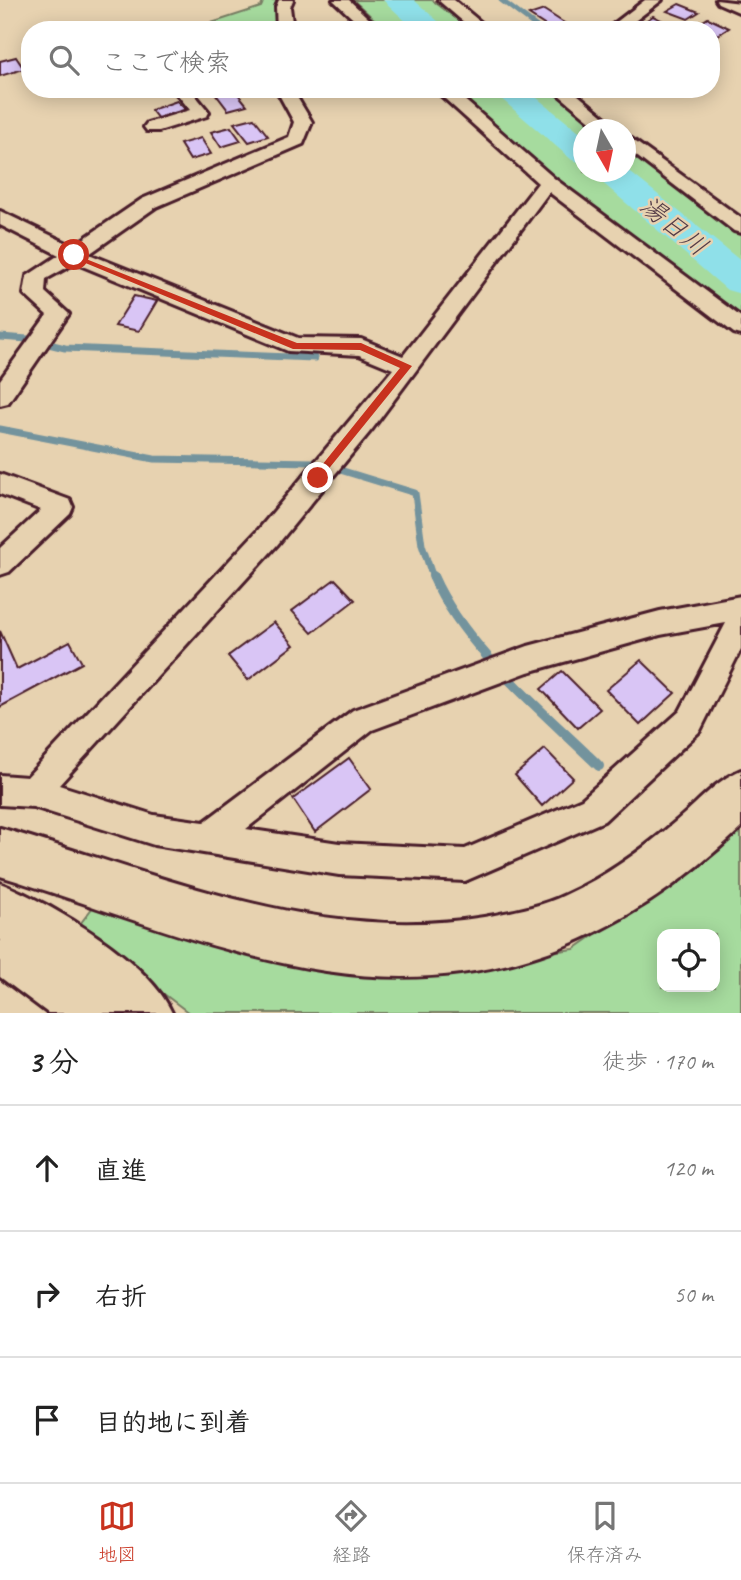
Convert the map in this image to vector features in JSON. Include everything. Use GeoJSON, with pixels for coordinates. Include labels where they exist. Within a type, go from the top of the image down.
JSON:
{"type":"FeatureCollection","features":[{"type":"Feature","properties":{"kind":"highway"},"geometry":{"type":"LineString","coordinates":[[0,852],[253,929],[327,945],[390,950],[435,948],[494,940],[541,929],[599,906],[662,863],[715,821],[741,794]]}},
{"type":"Feature","properties":{"kind":"highway"},"geometry":{"type":"LineString","coordinates":[[0,908],[38,926],[91,962],[145,1013]]}},
{"type":"Feature","properties":{"kind":"highway"},"geometry":{"type":"LineString","coordinates":[[0,945],[93,1013]]}},
{"type":"Feature","properties":{"kind":"street"},"geometry":{"type":"LineString","coordinates":[[284,21],[283,7],[286,0]]}},
{"type":"Feature","properties":{"kind":"street"},"geometry":{"type":"LineString","coordinates":[[340,0],[364,21]]}},
{"type":"Feature","properties":{"kind":"street"},"geometry":{"type":"LineString","coordinates":[[445,0],[472,21]]}},
{"type":"Feature","properties":{"kind":"street"},"geometry":{"type":"LineString","coordinates":[[626,21],[655,0]]}},
{"type":"Feature","properties":{"kind":"street"},"geometry":{"type":"LineString","coordinates":[[723,0],[741,9]]}},
{"type":"Feature","properties":{"kind":"street"},"geometry":{"type":"LineString","coordinates":[[153,127],[201,112],[189,98]]}},
{"type":"Feature","properties":{"kind":"street"},"geometry":{"type":"LineString","coordinates":[[0,397],[60,314],[34,294],[37,276],[74,255],[149,203],[297,140],[303,122],[289,98]]}},
{"type":"Feature","properties":{"kind":"street"},"geometry":{"type":"LineString","coordinates":[[452,98],[549,183],[741,328]]}},
{"type":"Feature","properties":{"kind":"street"},"geometry":{"type":"LineString","coordinates":[[571,98],[598,119]]}},
{"type":"Feature","properties":{"kind":"street"},"geometry":{"type":"LineString","coordinates":[[636,148],[741,227]]}},
{"type":"Feature","properties":{"kind":"street"},"geometry":{"type":"LineString","coordinates":[[33,792],[268,537],[318,478],[407,366],[537,193],[549,183]]}},
{"type":"Feature","properties":{"kind":"street"},"geometry":{"type":"LineString","coordinates":[[0,217],[74,255],[296,346],[361,347],[407,366]]}},
{"type":"Feature","properties":{"kind":"street"},"geometry":{"type":"LineString","coordinates":[[0,484],[61,507],[0,564]]}},
{"type":"Feature","properties":{"kind":"street"},"geometry":{"type":"LineString","coordinates":[[209,838],[363,720],[520,662],[660,623],[741,608]]}},
{"type":"Feature","properties":{"kind":"street"},"geometry":{"type":"LineString","coordinates":[[0,790],[33,792],[154,830],[339,859],[465,865],[593,810],[690,721],[741,621]]}},
{"type":"Feature","properties":{"kind":"green space"},"geometry":{"type":"Polygon","coordinates":[[[264,0],[280,0],[280,21],[218,21],[261,7],[264,0]]]}},
{"type":"Feature","properties":{"kind":"green space"},"geometry":{"type":"Polygon","coordinates":[[[353,0],[432,0],[459,21],[376,21],[353,0]]]}},
{"type":"Feature","properties":{"kind":"green space"},"geometry":{"type":"Polygon","coordinates":[[[464,98],[560,98],[589,119],[573,119],[573,182],[636,182],[636,152],[741,225],[741,326],[553,177],[464,98]]]}},
{"type":"Feature","properties":{"kind":"green space"},"geometry":{"type":"Polygon","coordinates":[[[741,825],[741,1013],[189,1013],[77,928],[96,903],[463,963],[574,949],[728,842],[741,825]]]}},
{"type":"Feature","properties":{"kind":"building"},"geometry":{"type":"Polygon","coordinates":[[[679,4],[699,12],[688,19],[667,11],[679,4]]]}},
{"type":"Feature","properties":{"kind":"building"},"geometry":{"type":"Polygon","coordinates":[[[544,10],[561,21],[538,21],[529,15],[544,10]]]}},
{"type":"Feature","properties":{"kind":"building"},"geometry":{"type":"Polygon","coordinates":[[[653,16],[663,21],[646,21],[653,16]]]}},
{"type":"Feature","properties":{"kind":"building"},"geometry":{"type":"Polygon","coordinates":[[[720,24],[729,28],[720,34],[720,24]]]}},
{"type":"Feature","properties":{"kind":"building"},"geometry":{"type":"Polygon","coordinates":[[[16,57],[21,70],[0,76],[0,61],[16,57]]]}},
{"type":"Feature","properties":{"kind":"building"},"geometry":{"type":"Polygon","coordinates":[[[219,98],[241,98],[247,105],[228,110],[219,98]]]}},
{"type":"Feature","properties":{"kind":"building"},"geometry":{"type":"Polygon","coordinates":[[[177,101],[186,110],[159,120],[151,110],[177,101]]]}},
{"type":"Feature","properties":{"kind":"building"},"geometry":{"type":"Polygon","coordinates":[[[254,118],[268,136],[249,142],[234,123],[254,118]]]}},
{"type":"Feature","properties":{"kind":"building"},"geometry":{"type":"Polygon","coordinates":[[[231,127],[241,141],[221,147],[211,132],[231,127]]]}},
{"type":"Feature","properties":{"kind":"building"},"geometry":{"type":"Polygon","coordinates":[[[201,138],[211,154],[190,160],[180,144],[201,138]]]}},
{"type":"Feature","properties":{"kind":"building"},"geometry":{"type":"Polygon","coordinates":[[[134,296],[157,301],[139,331],[115,326],[134,296]]]}},
{"type":"Feature","properties":{"kind":"building"},"geometry":{"type":"Polygon","coordinates":[[[335,579],[355,600],[312,633],[292,611],[335,579]]]}},
{"type":"Feature","properties":{"kind":"building"},"geometry":{"type":"Polygon","coordinates":[[[274,622],[294,645],[248,680],[228,656],[274,622]]]}},
{"type":"Feature","properties":{"kind":"building"},"geometry":{"type":"Polygon","coordinates":[[[0,631],[17,669],[70,641],[82,663],[0,707],[0,631]]]}},
{"type":"Feature","properties":{"kind":"building"},"geometry":{"type":"Polygon","coordinates":[[[641,660],[675,693],[640,725],[606,690],[641,660]]]}},
{"type":"Feature","properties":{"kind":"building"},"geometry":{"type":"Polygon","coordinates":[[[562,671],[600,709],[578,728],[541,689],[562,671]]]}},
{"type":"Feature","properties":{"kind":"building"},"geometry":{"type":"Polygon","coordinates":[[[545,749],[573,778],[542,806],[515,775],[545,749]]]}},
{"type":"Feature","properties":{"kind":"building"},"geometry":{"type":"Polygon","coordinates":[[[349,758],[371,789],[315,832],[293,799],[349,758]]]}},
{"type":"Feature","properties":{"kind":"waterway","name":"湯日川"},"geometry":{"type":"LineString","coordinates":[[397,0],[422,21]]}},
{"type":"Feature","properties":{"kind":"waterway"},"geometry":{"type":"LineString","coordinates":[[501,0],[529,21]]}},
{"type":"Feature","properties":{"kind":"waterway","name":"湯日川"},"geometry":{"type":"LineString","coordinates":[[517,98],[573,144]]}},
{"type":"Feature","properties":{"kind":"waterway","name":"湯日川"},"geometry":{"type":"LineString","coordinates":[[619,182],[741,281]]}},
{"type":"Feature","properties":{"kind":"waterway"},"geometry":{"type":"LineString","coordinates":[[0,337],[28,339],[65,348],[314,358]]}},
{"type":"Feature","properties":{"kind":"waterway"},"geometry":{"type":"LineString","coordinates":[[0,429],[154,459],[314,462],[415,493],[422,545],[433,578]]}},
{"type":"Feature","properties":{"kind":"waterway"},"geometry":{"type":"LineString","coordinates":[[433,576],[447,603],[485,654],[599,766]]}},
{"type":"Feature","properties":{"kind":"route"},"geometry":{"type":"LineString","coordinates":[[74,255],[296,346],[361,347],[407,366],[318,478]]}}]}
